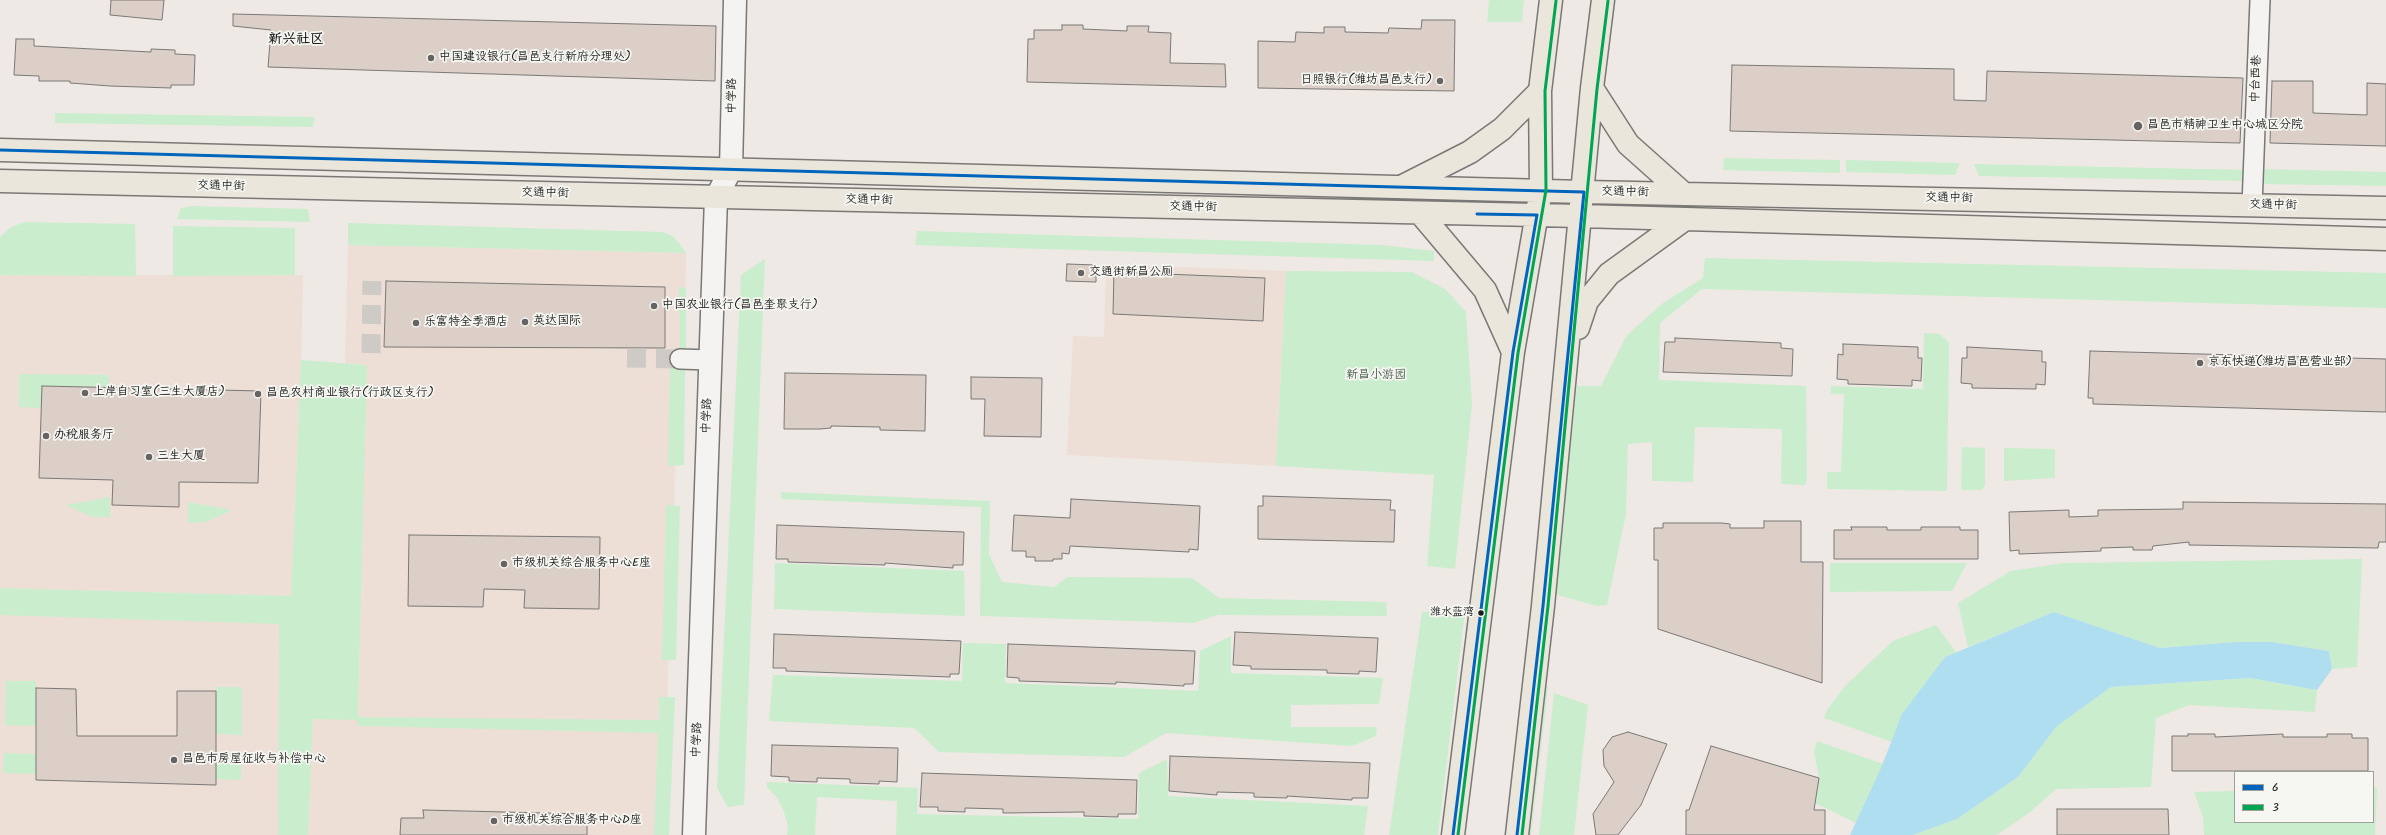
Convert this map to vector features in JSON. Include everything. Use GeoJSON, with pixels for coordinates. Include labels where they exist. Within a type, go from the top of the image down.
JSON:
{"type":"FeatureCollection","features":[{"type":"Feature","properties":{"kind":"main road"},"geometry":{"type":"LineString","coordinates":[[1453,835],[1513,352],[1541,190],[1540,91],[1551,0]]}},
{"type":"Feature","properties":{"kind":"main road"},"geometry":{"type":"LineString","coordinates":[[1517,835],[1543,606],[1580,216],[1584,192],[1592,88],[1603,0]]}},
{"type":"Feature","properties":{"kind":"main road"},"geometry":{"type":"LineString","coordinates":[[1592,88],[1628,144],[1684,194]]}},
{"type":"Feature","properties":{"kind":"main road"},"geometry":{"type":"LineString","coordinates":[[1401,187],[1477,148],[1502,129],[1540,91]]}},
{"type":"Feature","properties":{"kind":"main road","name":"交通中街"},"geometry":{"type":"LineString","coordinates":[[0,150],[1584,192],[2386,208]]}},
{"type":"Feature","properties":{"kind":"main road","name":"交通中街"},"geometry":{"type":"LineString","coordinates":[[0,181],[1580,216],[2386,239]]}},
{"type":"Feature","properties":{"kind":"main road"},"geometry":{"type":"LineString","coordinates":[[1420,213],[1485,290],[1513,352]]}},
{"type":"Feature","properties":{"kind":"main road"},"geometry":{"type":"LineString","coordinates":[[1567,362],[1587,301],[1609,274],[1685,219]]}},
{"type":"Feature","properties":{"kind":"street","name":"中学路"},"geometry":{"type":"LineString","coordinates":[[694,835],[716,198],[731,170],[735,0]]}},
{"type":"Feature","properties":{"kind":"street","name":"中台西巷"},"geometry":{"type":"LineString","coordinates":[[2252,206],[2260,0]]}},
{"type":"Feature","properties":{"kind":"street"},"geometry":{"type":"LineString","coordinates":[[680,359],[710,360]]}},
{"type":"Feature","properties":{"kind":"shaded area"},"geometry":{"type":"Polygon","coordinates":[[[348,245],[686,253],[685,368],[679,369],[662,835],[308,835],[313,719],[358,719],[367,365],[345,363],[348,245]]]}},
{"type":"Feature","properties":{"kind":"shaded area"},"geometry":{"type":"Polygon","coordinates":[[[1106,264],[1286,271],[1276,466],[1067,455],[1073,336],[1104,337],[1106,264]]]}},
{"type":"Feature","properties":{"kind":"shaded area","name":"三生大厦"},"geometry":{"type":"Polygon","coordinates":[[[0,275],[303,275],[291,596],[0,588],[0,275]]]}},
{"type":"Feature","properties":{"kind":"shaded area"},"geometry":{"type":"Polygon","coordinates":[[[0,599],[302,606],[301,835],[0,835],[0,599]]]}},
{"type":"Feature","properties":{"kind":"green space"},"geometry":{"type":"Polygon","coordinates":[[[1489,0],[1524,0],[1522,22],[1487,22],[1489,0]]]}},
{"type":"Feature","properties":{"kind":"green space"},"geometry":{"type":"Polygon","coordinates":[[[55,113],[314,117],[313,127],[55,123],[55,113]]]}},
{"type":"Feature","properties":{"kind":"green space"},"geometry":{"type":"Polygon","coordinates":[[[1724,158],[1840,160],[1840,173],[1723,170],[1724,158]]]}},
{"type":"Feature","properties":{"kind":"green space"},"geometry":{"type":"Polygon","coordinates":[[[1846,160],[1960,163],[1955,175],[1846,172],[1846,160]]]}},
{"type":"Feature","properties":{"kind":"green space"},"geometry":{"type":"Polygon","coordinates":[[[1974,164],[2246,170],[2246,181],[1979,176],[1974,164]]]}},
{"type":"Feature","properties":{"kind":"green space"},"geometry":{"type":"Polygon","coordinates":[[[2259,169],[2386,172],[2386,186],[2260,184],[2259,169]]]}},
{"type":"Feature","properties":{"kind":"green space"},"geometry":{"type":"Polygon","coordinates":[[[192,206],[308,209],[310,222],[177,219],[181,208],[192,206]]]}},
{"type":"Feature","properties":{"kind":"green space"},"geometry":{"type":"Polygon","coordinates":[[[25,222],[135,224],[136,276],[0,275],[0,237],[11,227],[25,222]]]}},
{"type":"Feature","properties":{"kind":"green space"},"geometry":{"type":"Polygon","coordinates":[[[348,223],[663,232],[674,237],[686,253],[348,245],[348,223]]]}},
{"type":"Feature","properties":{"kind":"green space"},"geometry":{"type":"Polygon","coordinates":[[[173,226],[295,228],[295,275],[173,276],[173,226]]]}},
{"type":"Feature","properties":{"kind":"green space"},"geometry":{"type":"Polygon","coordinates":[[[917,231],[1382,245],[1434,251],[1434,261],[915,245],[917,231]]]}},
{"type":"Feature","properties":{"kind":"green space"},"geometry":{"type":"Polygon","coordinates":[[[1705,258],[2386,273],[2386,308],[1702,289],[1660,323],[1659,380],[1806,386],[1807,480],[1805,485],[1781,484],[1782,429],[1695,427],[1693,482],[1652,481],[1652,442],[1628,444],[1626,514],[1607,605],[1597,606],[1554,594],[1577,386],[1601,386],[1627,335],[1663,303],[1703,278],[1705,258]]]}},
{"type":"Feature","properties":{"kind":"green space"},"geometry":{"type":"Polygon","coordinates":[[[765,259],[744,805],[728,807],[717,788],[741,275],[765,259]]]}},
{"type":"Feature","properties":{"kind":"green space","name":"新昌小游园"},"geometry":{"type":"Polygon","coordinates":[[[1286,271],[1412,272],[1445,289],[1466,312],[1472,404],[1455,569],[1427,566],[1434,475],[1276,466],[1286,271]]]}},
{"type":"Feature","properties":{"kind":"green space"},"geometry":{"type":"Polygon","coordinates":[[[679,287],[686,288],[686,349],[680,348],[679,287]]]}},
{"type":"Feature","properties":{"kind":"green space"},"geometry":{"type":"Polygon","coordinates":[[[1924,333],[1940,334],[1949,343],[1947,491],[1827,489],[1827,472],[1841,472],[1844,394],[1831,394],[1831,386],[1923,389],[1924,333]]]}},
{"type":"Feature","properties":{"kind":"green space"},"geometry":{"type":"Polygon","coordinates":[[[301,360],[367,365],[358,717],[659,720],[659,697],[675,697],[669,835],[654,835],[658,733],[358,726],[357,720],[313,719],[308,835],[278,835],[279,624],[0,615],[0,588],[291,596],[301,360]]]}},
{"type":"Feature","properties":{"kind":"green space"},"geometry":{"type":"Polygon","coordinates":[[[670,368],[685,368],[684,465],[668,466],[670,368]]]}},
{"type":"Feature","properties":{"kind":"green space"},"geometry":{"type":"Polygon","coordinates":[[[19,374],[109,375],[109,387],[42,386],[41,408],[19,407],[19,374]]]}},
{"type":"Feature","properties":{"kind":"green space"},"geometry":{"type":"Polygon","coordinates":[[[1962,447],[1985,448],[1985,485],[1982,490],[1961,490],[1962,447]]]}},
{"type":"Feature","properties":{"kind":"green space"},"geometry":{"type":"Polygon","coordinates":[[[2004,448],[2055,449],[2055,478],[2004,481],[2004,448]]]}},
{"type":"Feature","properties":{"kind":"green space"},"geometry":{"type":"Polygon","coordinates":[[[781,492],[990,501],[989,554],[1002,582],[1054,587],[1068,577],[1192,578],[1219,598],[1386,602],[1387,616],[1217,615],[1194,623],[980,616],[981,507],[781,499],[781,492]]]}},
{"type":"Feature","properties":{"kind":"green space"},"geometry":{"type":"Polygon","coordinates":[[[110,497],[110,517],[92,517],[66,505],[110,497]]]}},
{"type":"Feature","properties":{"kind":"green space"},"geometry":{"type":"Polygon","coordinates":[[[188,502],[232,510],[206,522],[188,523],[188,502]]]}},
{"type":"Feature","properties":{"kind":"green space"},"geometry":{"type":"Polygon","coordinates":[[[666,505],[680,506],[676,660],[662,660],[666,505]]]}},
{"type":"Feature","properties":{"kind":"green space"},"geometry":{"type":"Polygon","coordinates":[[[2362,559],[2357,667],[2332,669],[2329,651],[2272,642],[2235,642],[2160,648],[2054,612],[1968,647],[1958,603],[2011,571],[2064,563],[2362,559]]]}},
{"type":"Feature","properties":{"kind":"green space"},"geometry":{"type":"Polygon","coordinates":[[[775,563],[964,571],[965,616],[774,609],[775,563]]]}},
{"type":"Feature","properties":{"kind":"green space"},"geometry":{"type":"Polygon","coordinates":[[[1830,563],[1967,563],[1952,591],[1830,592],[1830,563]]]}},
{"type":"Feature","properties":{"kind":"green space"},"geometry":{"type":"Polygon","coordinates":[[[1465,611],[1438,835],[1389,835],[1422,612],[1465,611]]]}},
{"type":"Feature","properties":{"kind":"green space"},"geometry":{"type":"Polygon","coordinates":[[[1936,625],[1956,652],[1945,657],[1903,714],[1892,742],[1824,718],[1827,710],[1845,686],[1893,641],[1936,625]]]}},
{"type":"Feature","properties":{"kind":"green space"},"geometry":{"type":"Polygon","coordinates":[[[1231,636],[1231,673],[1383,678],[1379,704],[1291,705],[1291,727],[1377,727],[1376,736],[1352,746],[1166,733],[1124,757],[939,752],[914,728],[769,721],[773,675],[962,681],[963,643],[1006,644],[1005,683],[1198,691],[1200,651],[1231,636]]]}},
{"type":"Feature","properties":{"kind":"green space"},"geometry":{"type":"Polygon","coordinates":[[[2250,678],[2317,690],[2315,712],[2189,705],[2156,718],[2151,787],[2056,789],[2029,813],[1997,835],[1913,835],[1957,819],[2018,777],[2057,726],[2111,687],[2250,678]]]}},
{"type":"Feature","properties":{"kind":"green space"},"geometry":{"type":"Polygon","coordinates":[[[6,681],[36,681],[36,726],[5,725],[6,681]]]}},
{"type":"Feature","properties":{"kind":"green space"},"geometry":{"type":"Polygon","coordinates":[[[1542,686],[1548,687],[1531,835],[1525,835],[1542,686]]]}},
{"type":"Feature","properties":{"kind":"green space"},"geometry":{"type":"Polygon","coordinates":[[[216,687],[242,687],[242,735],[216,734],[216,687]]]}},
{"type":"Feature","properties":{"kind":"green space"},"geometry":{"type":"Polygon","coordinates":[[[1554,693],[1588,705],[1574,835],[1539,835],[1554,693]]]}},
{"type":"Feature","properties":{"kind":"green space"},"geometry":{"type":"Polygon","coordinates":[[[1817,741],[1883,764],[1856,823],[1815,803],[1819,778],[1814,752],[1817,741]]]}},
{"type":"Feature","properties":{"kind":"green space"},"geometry":{"type":"Polygon","coordinates":[[[4,753],[36,754],[36,774],[3,773],[4,753]]]}},
{"type":"Feature","properties":{"kind":"green space"},"geometry":{"type":"Polygon","coordinates":[[[1167,759],[1168,796],[1368,806],[1364,835],[896,835],[897,801],[817,797],[815,835],[787,835],[788,826],[784,812],[778,799],[767,787],[767,782],[918,788],[917,814],[1138,819],[1139,773],[1167,759]]]}},
{"type":"Feature","properties":{"kind":"green space"},"geometry":{"type":"Polygon","coordinates":[[[216,763],[241,764],[241,780],[216,779],[216,763]]]}},
{"type":"Feature","properties":{"kind":"green space"},"geometry":{"type":"Polygon","coordinates":[[[2374,787],[2377,787],[2375,835],[2204,835],[2203,817],[2194,792],[2234,791],[2234,823],[2374,823],[2374,787]]]}},
{"type":"Feature","properties":{"kind":"water"},"geometry":{"type":"Polygon","coordinates":[[[2054,612],[2160,648],[2235,642],[2272,642],[2329,651],[2332,669],[2317,690],[2250,678],[2111,687],[2057,726],[2018,777],[1957,819],[1913,835],[1850,835],[1881,768],[1902,714],[1945,657],[2054,612]]]}},
{"type":"Feature","properties":{"kind":"building"},"geometry":{"type":"Polygon","coordinates":[[[111,0],[164,0],[162,20],[110,15],[111,0]]]}},
{"type":"Feature","properties":{"kind":"building"},"geometry":{"type":"Polygon","coordinates":[[[233,14],[716,26],[715,81],[268,67],[271,30],[233,26],[233,14]]]}},
{"type":"Feature","properties":{"kind":"building"},"geometry":{"type":"Polygon","coordinates":[[[1422,20],[1455,20],[1454,91],[1258,88],[1258,41],[1295,42],[1296,32],[1324,33],[1324,27],[1345,27],[1345,32],[1388,33],[1389,28],[1421,29],[1422,20]]]}},
{"type":"Feature","properties":{"kind":"building"},"geometry":{"type":"Polygon","coordinates":[[[1062,25],[1083,25],[1083,29],[1127,31],[1127,26],[1149,26],[1148,32],[1171,33],[1170,63],[1225,64],[1226,87],[1027,82],[1028,39],[1034,39],[1034,30],[1062,30],[1062,25]]]}},
{"type":"Feature","properties":{"kind":"building"},"geometry":{"type":"Polygon","coordinates":[[[16,39],[34,39],[34,46],[151,52],[151,49],[175,50],[175,54],[195,55],[194,85],[171,85],[171,88],[110,86],[70,83],[70,81],[39,81],[39,76],[14,75],[16,39]]]}},
{"type":"Feature","properties":{"kind":"building"},"geometry":{"type":"Polygon","coordinates":[[[1732,65],[1954,69],[1954,100],[1986,101],[1987,71],[2243,78],[2240,143],[1730,131],[1732,65]]]}},
{"type":"Feature","properties":{"kind":"building"},"geometry":{"type":"Polygon","coordinates":[[[2272,81],[2313,81],[2313,113],[2367,115],[2367,83],[2386,84],[2386,146],[2270,143],[2272,81]]]}},
{"type":"Feature","properties":{"kind":"building","name":"交通街新昌公厕"},"geometry":{"type":"Polygon","coordinates":[[[1067,264],[1096,265],[1096,282],[1066,281],[1067,264]]]}},
{"type":"Feature","properties":{"kind":"building"},"geometry":{"type":"Polygon","coordinates":[[[1114,272],[1265,278],[1263,321],[1113,314],[1114,272]]]}},
{"type":"Feature","properties":{"kind":"building","name":"英达国际"},"geometry":{"type":"Polygon","coordinates":[[[386,281],[665,287],[665,348],[384,347],[386,281]]]}},
{"type":"Feature","properties":{"kind":"building"},"geometry":{"type":"Polygon","coordinates":[[[1675,338],[1781,343],[1781,348],[1793,349],[1792,376],[1663,372],[1665,342],[1675,342],[1675,338]]]}},
{"type":"Feature","properties":{"kind":"building"},"geometry":{"type":"Polygon","coordinates":[[[1843,344],[1918,347],[1918,358],[1922,358],[1921,381],[1912,380],[1912,386],[1848,384],[1848,380],[1837,379],[1838,354],[1843,355],[1843,344]]]}},
{"type":"Feature","properties":{"kind":"building"},"geometry":{"type":"Polygon","coordinates":[[[1967,347],[2042,351],[2042,362],[2046,362],[2045,385],[2036,384],[2036,389],[1972,388],[1972,384],[1961,383],[1962,358],[1967,358],[1967,347]]]}},
{"type":"Feature","properties":{"kind":"building"},"geometry":{"type":"Polygon","coordinates":[[[2090,351],[2386,359],[2386,412],[2093,404],[2093,398],[2088,398],[2090,351]]]}},
{"type":"Feature","properties":{"kind":"building"},"geometry":{"type":"Polygon","coordinates":[[[785,373],[926,375],[925,431],[880,430],[880,427],[831,426],[831,428],[820,429],[784,429],[785,373]]]}},
{"type":"Feature","properties":{"kind":"building"},"geometry":{"type":"Polygon","coordinates":[[[971,377],[1042,378],[1041,437],[984,436],[985,399],[971,399],[971,377]]]}},
{"type":"Feature","properties":{"kind":"building","name":"三生大厦"},"geometry":{"type":"Polygon","coordinates":[[[42,386],[261,391],[258,483],[179,482],[179,507],[112,505],[113,480],[39,478],[42,386]]]}},
{"type":"Feature","properties":{"kind":"building"},"geometry":{"type":"Polygon","coordinates":[[[1263,496],[1391,500],[1390,510],[1395,510],[1394,542],[1258,539],[1258,506],[1263,506],[1263,496]]]}},
{"type":"Feature","properties":{"kind":"building"},"geometry":{"type":"Polygon","coordinates":[[[1071,499],[1200,506],[1198,550],[1189,549],[1189,552],[1070,546],[1069,554],[1062,553],[1062,559],[1053,559],[1053,561],[1035,561],[1035,557],[1026,557],[1026,551],[1012,551],[1014,515],[1070,518],[1071,499]]]}},
{"type":"Feature","properties":{"kind":"building"},"geometry":{"type":"Polygon","coordinates":[[[2183,502],[2386,504],[2386,542],[2379,542],[2378,548],[2189,545],[2189,542],[2153,546],[2152,550],[2133,550],[2133,547],[2101,548],[2101,551],[2019,554],[2019,550],[2010,551],[2009,512],[2069,510],[2069,517],[2098,516],[2098,510],[2183,509],[2183,502]]]}},
{"type":"Feature","properties":{"kind":"building"},"geometry":{"type":"Polygon","coordinates":[[[1764,521],[1801,521],[1801,562],[1823,562],[1822,683],[1658,629],[1658,560],[1654,560],[1654,528],[1663,528],[1663,523],[1722,523],[1730,524],[1730,528],[1764,528],[1764,521]]]}},
{"type":"Feature","properties":{"kind":"building"},"geometry":{"type":"Polygon","coordinates":[[[777,525],[964,532],[963,565],[953,565],[953,568],[885,563],[885,565],[788,562],[788,559],[776,559],[777,525]]]}},
{"type":"Feature","properties":{"kind":"building"},"geometry":{"type":"Polygon","coordinates":[[[1851,527],[1887,527],[1887,530],[1921,530],[1921,527],[1960,527],[1960,530],[1978,530],[1978,559],[1834,559],[1834,530],[1852,530],[1851,527]]]}},
{"type":"Feature","properties":{"kind":"building","name":"市级机关综合服务中心E座"},"geometry":{"type":"Polygon","coordinates":[[[409,535],[600,537],[599,609],[524,608],[525,590],[484,589],[483,607],[408,606],[409,535]]]}},
{"type":"Feature","properties":{"kind":"building"},"geometry":{"type":"Polygon","coordinates":[[[1235,632],[1378,638],[1376,672],[1359,671],[1359,674],[1327,673],[1327,670],[1251,669],[1251,666],[1233,665],[1235,632]]]}},
{"type":"Feature","properties":{"kind":"building"},"geometry":{"type":"Polygon","coordinates":[[[774,634],[961,641],[959,674],[950,674],[950,677],[786,671],[786,668],[773,668],[774,634]]]}},
{"type":"Feature","properties":{"kind":"building"},"geometry":{"type":"Polygon","coordinates":[[[1008,644],[1195,651],[1193,684],[1184,684],[1184,686],[1116,682],[1116,684],[1019,681],[1019,678],[1007,677],[1008,644]]]}},
{"type":"Feature","properties":{"kind":"building"},"geometry":{"type":"Polygon","coordinates":[[[36,688],[76,689],[77,736],[177,736],[177,691],[216,691],[216,785],[36,780],[36,688]]]}},
{"type":"Feature","properties":{"kind":"building"},"geometry":{"type":"Polygon","coordinates":[[[1628,732],[1667,744],[1641,805],[1618,835],[1596,835],[1593,814],[1614,782],[1604,766],[1603,750],[1612,737],[1628,732]]]}},
{"type":"Feature","properties":{"kind":"building"},"geometry":{"type":"Polygon","coordinates":[[[2188,734],[2215,734],[2215,737],[2283,734],[2283,737],[2327,737],[2327,734],[2352,734],[2352,738],[2368,738],[2368,771],[2172,771],[2172,736],[2188,736],[2188,734]]]}},
{"type":"Feature","properties":{"kind":"building"},"geometry":{"type":"Polygon","coordinates":[[[772,745],[898,748],[897,782],[879,781],[879,784],[850,783],[850,779],[817,778],[817,782],[789,781],[789,777],[771,776],[772,745]]]}},
{"type":"Feature","properties":{"kind":"building"},"geometry":{"type":"Polygon","coordinates":[[[1711,746],[1819,778],[1814,810],[1825,810],[1825,835],[1686,835],[1686,810],[1689,810],[1711,746]]]}},
{"type":"Feature","properties":{"kind":"building"},"geometry":{"type":"Polygon","coordinates":[[[1170,756],[1370,763],[1368,798],[1352,798],[1352,800],[1287,796],[1287,798],[1254,797],[1254,793],[1217,792],[1217,795],[1169,791],[1170,756]]]}},
{"type":"Feature","properties":{"kind":"building"},"geometry":{"type":"Polygon","coordinates":[[[922,773],[1137,780],[1136,814],[1118,814],[1118,817],[1084,816],[1084,812],[1003,813],[1003,809],[965,808],[965,812],[938,811],[938,807],[920,807],[922,773]]]}},
{"type":"Feature","properties":{"kind":"building"},"geometry":{"type":"Polygon","coordinates":[[[2057,809],[2168,809],[2169,835],[2057,835],[2057,809]]]}},
{"type":"Feature","properties":{"kind":"building","name":"市级机关综合服务中心D座"},"geometry":{"type":"Polygon","coordinates":[[[423,810],[587,814],[587,835],[400,835],[401,818],[424,818],[423,810]]]}},
{"type":"Feature","properties":{"kind":"tunnel"},"geometry":{"type":"LineString","coordinates":[[371,353],[372,281]]}},
{"type":"Feature","properties":{"kind":"tunnel"},"geometry":{"type":"LineString","coordinates":[[627,358],[680,359]]}},
{"type":"Feature","properties":{"kind":"transit line","name":"3"},"geometry":{"type":"LineString","coordinates":[[1458,835],[1518,353],[1546,190],[1545,91],[1556,1]]}},
{"type":"Feature","properties":{"kind":"transit line","name":"3"},"geometry":{"type":"LineString","coordinates":[[1522,835],[1548,606],[1597,89],[1608,1]]}},
{"type":"Feature","properties":{"kind":"transit line","name":"6"},"geometry":{"type":"LineString","coordinates":[[0,150],[1584,192],[1543,606],[1517,835]]}},
{"type":"Feature","properties":{"kind":"transit line","name":"6"},"geometry":{"type":"LineString","coordinates":[[1453,835],[1513,352],[1537,215],[1477,214]]}},
{"type":"Feature","properties":{"kind":"place","name":"中国建设银行(昌邑支行新府分理处)"},"geometry":{"type":"Point","coordinates":[431,58]}},
{"type":"Feature","properties":{"kind":"place","name":"日照银行(潍坊昌邑支行)"},"geometry":{"type":"Point","coordinates":[1440,81]}},
{"type":"Feature","properties":{"kind":"place","name":"昌邑市精神卫生中心城区分院"},"geometry":{"type":"Point","coordinates":[2138,126]}},
{"type":"Feature","properties":{"kind":"place","name":"交通街新昌公厕"},"geometry":{"type":"Point","coordinates":[1081,273]}},
{"type":"Feature","properties":{"kind":"place","name":"中国农业银行(昌邑奎聚支行)"},"geometry":{"type":"Point","coordinates":[654,306]}},
{"type":"Feature","properties":{"kind":"place","name":"英达国际"},"geometry":{"type":"Point","coordinates":[525,322]}},
{"type":"Feature","properties":{"kind":"place","name":"乐富特全季酒店"},"geometry":{"type":"Point","coordinates":[416,323]}},
{"type":"Feature","properties":{"kind":"place","name":"京东快递(潍坊昌邑营业部)"},"geometry":{"type":"Point","coordinates":[2200,363]}},
{"type":"Feature","properties":{"kind":"place","name":"上岸自习室(三生大厦店)"},"geometry":{"type":"Point","coordinates":[85,393]}},
{"type":"Feature","properties":{"kind":"place","name":"昌邑农村商业银行(行政区支行)"},"geometry":{"type":"Point","coordinates":[258,394]}},
{"type":"Feature","properties":{"kind":"place","name":"办税服务厅"},"geometry":{"type":"Point","coordinates":[46,436]}},
{"type":"Feature","properties":{"kind":"place","name":"三生大厦"},"geometry":{"type":"Point","coordinates":[149,457]}},
{"type":"Feature","properties":{"kind":"place","name":"市级机关综合服务中心E座"},"geometry":{"type":"Point","coordinates":[504,564]}},
{"type":"Feature","properties":{"kind":"place","name":"潍水蓝湾"},"geometry":{"type":"Point","coordinates":[1481,613]}},
{"type":"Feature","properties":{"kind":"place","name":"昌邑市房屋征收与补偿中心"},"geometry":{"type":"Point","coordinates":[174,760]}},
{"type":"Feature","properties":{"kind":"place","name":"市级机关综合服务中心D座"},"geometry":{"type":"Point","coordinates":[494,821]}},
{"type":"Feature","properties":{"kind":"district","name":"新兴社区"},"geometry":{"type":"Point","coordinates":[296,41]}}]}
